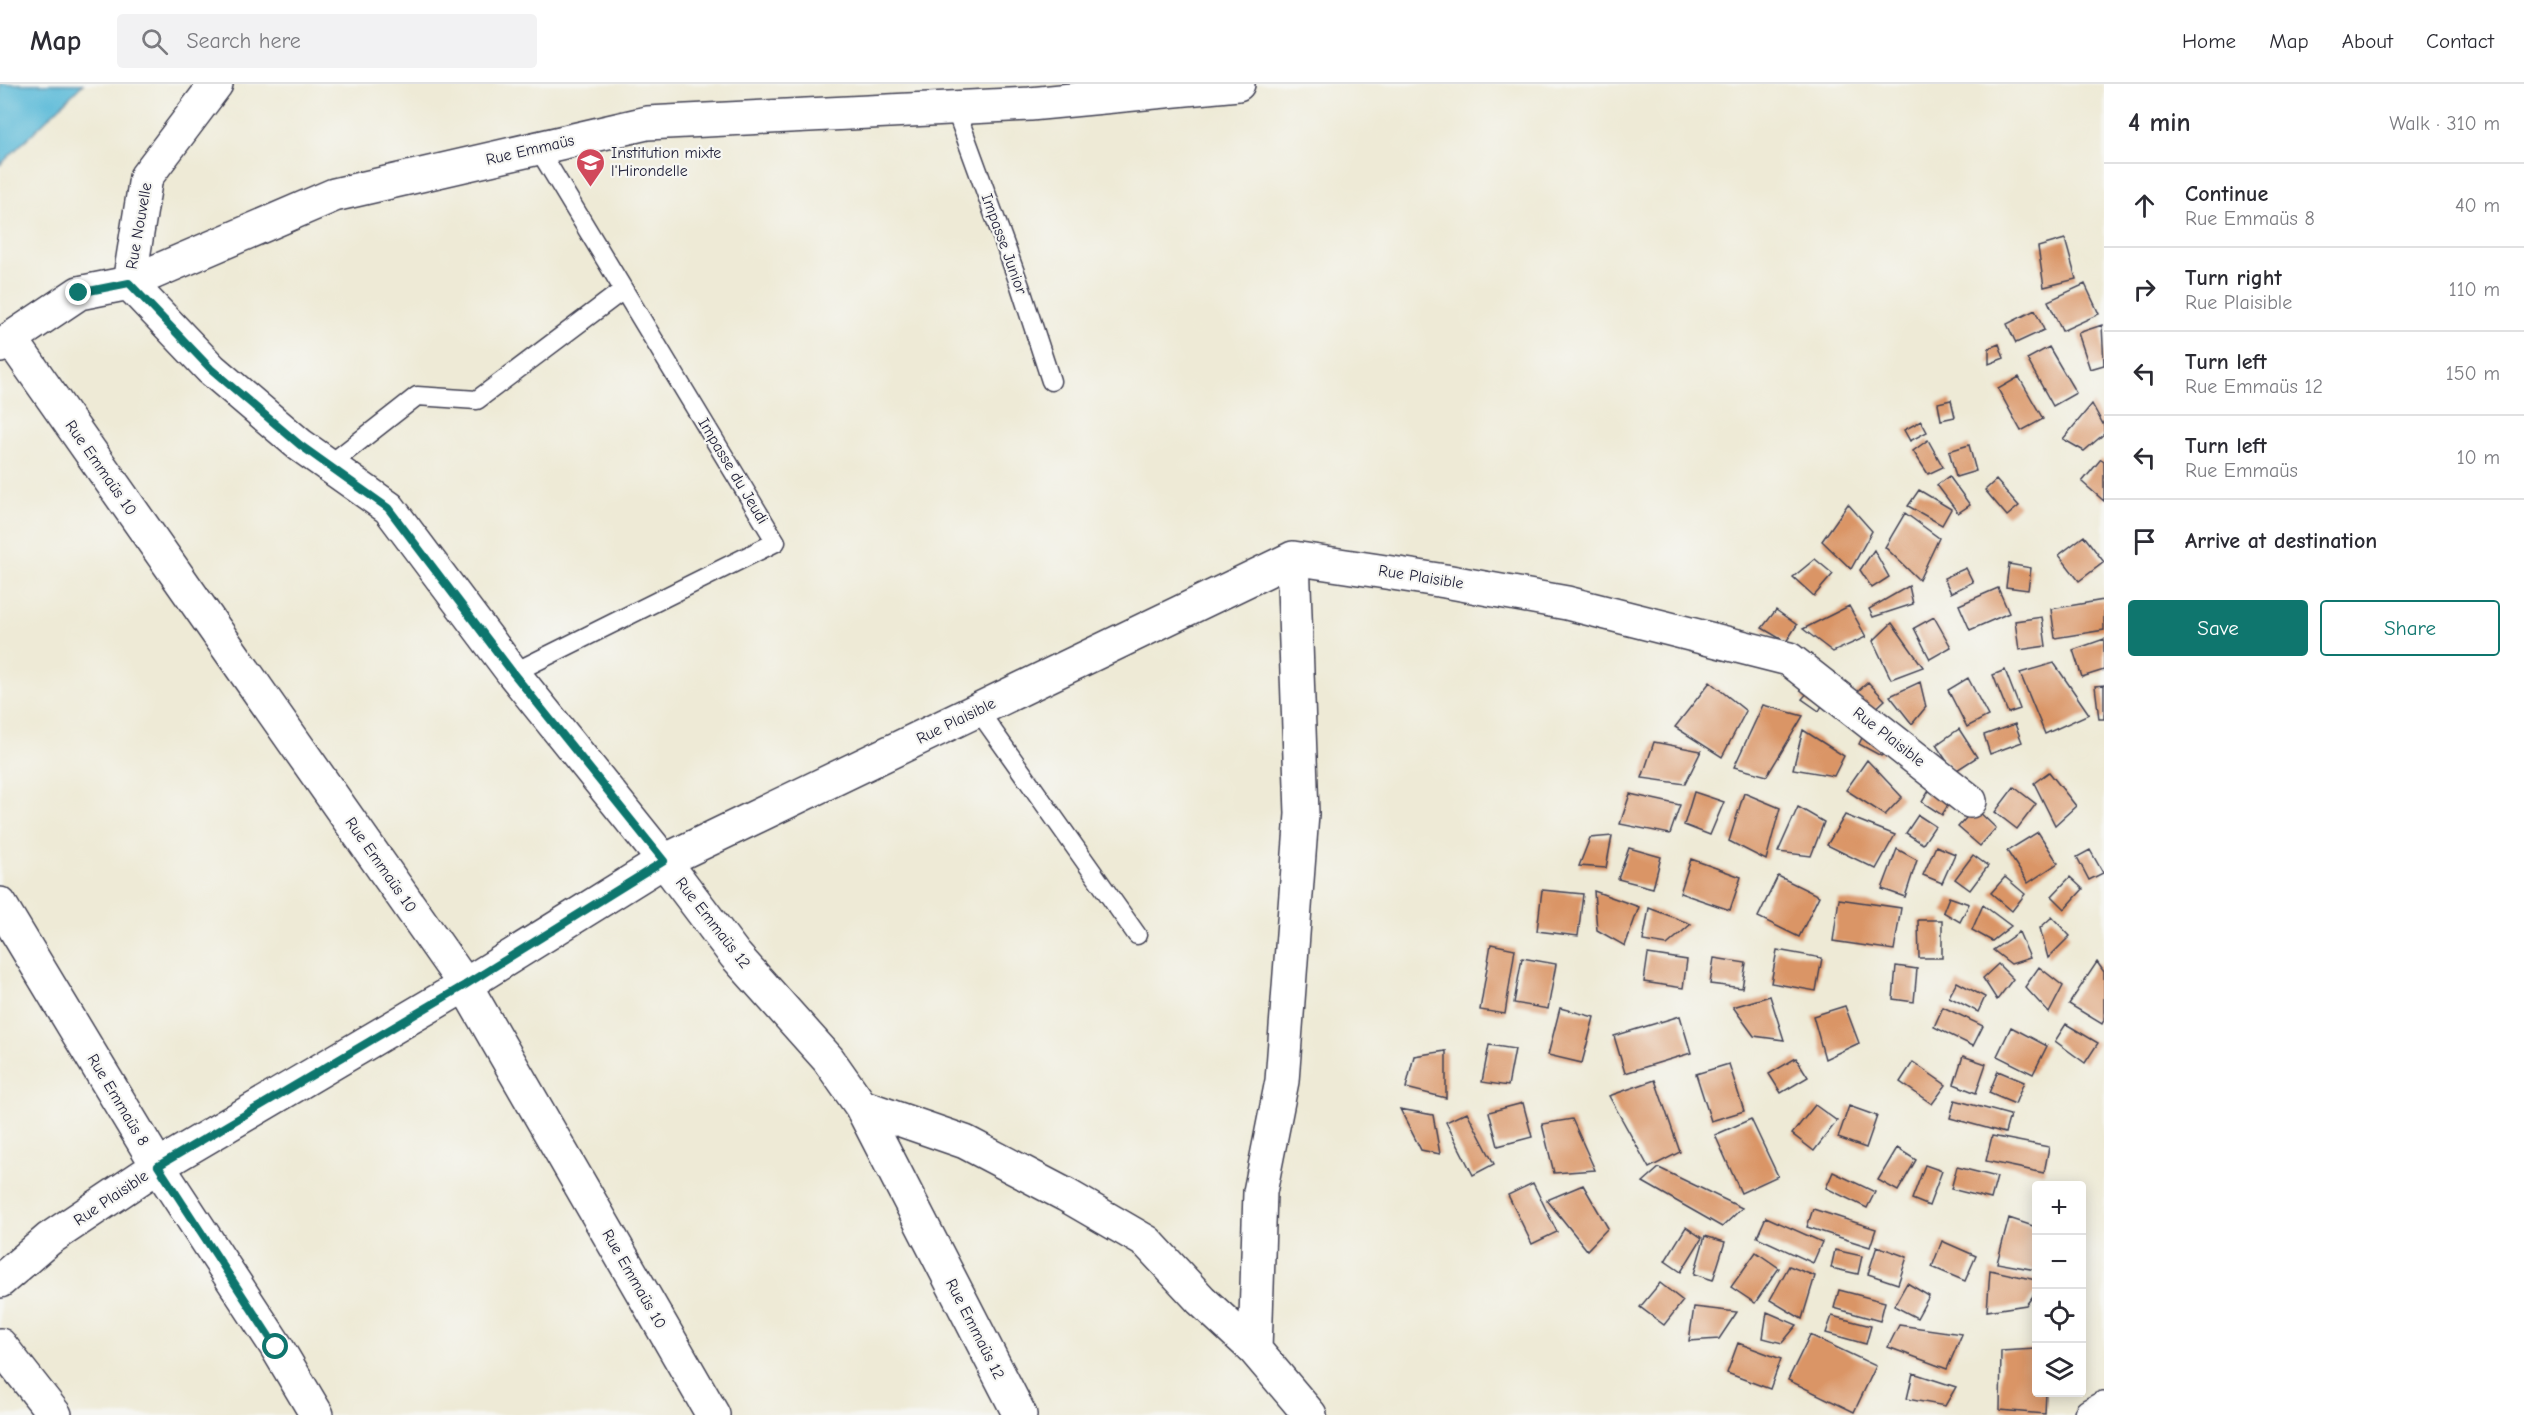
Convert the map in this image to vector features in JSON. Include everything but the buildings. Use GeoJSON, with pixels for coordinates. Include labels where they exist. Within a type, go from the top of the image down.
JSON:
{"type":"FeatureCollection","features":[{"type":"Feature","properties":{"kind":"street","name":"Rue Nouvelle"},"geometry":{"type":"LineString","coordinates":[[129,283],[146,177],[216,84]]}},
{"type":"Feature","properties":{"kind":"street","name":"Rue Emmaüs"},"geometry":{"type":"LineString","coordinates":[[6,342],[79,293],[129,283],[334,195],[647,123],[1030,104],[1239,84]]}},
{"type":"Feature","properties":{"kind":"street","name":"Rue Emmaüs 12"},"geometry":{"type":"LineString","coordinates":[[129,283],[211,369],[300,445],[388,508],[513,673],[664,861],[735,955],[828,1059],[861,1106],[1020,1415]]}},
{"type":"Feature","properties":{"kind":"street","name":"Rue Emmaüs 10"},"geometry":{"type":"LineString","coordinates":[[6,342],[465,985],[713,1415]]}},
{"type":"Feature","properties":{"kind":"street","name":"Rue Plaisible"},"geometry":{"type":"LineString","coordinates":[[0,1281],[49,1239],[158,1166],[465,985],[664,861],[1293,558],[1444,580],[1568,603],[1789,659],[1970,801]]}},
{"type":"Feature","properties":{"kind":"street"},"geometry":{"type":"LineString","coordinates":[[1255,1350],[1260,1192],[1282,1081],[1302,814],[1293,558]]}},
{"type":"Feature","properties":{"kind":"street","name":"Rue Emmaüs 8"},"geometry":{"type":"LineString","coordinates":[[0,904],[158,1166],[276,1347],[316,1415]]}},
{"type":"Feature","properties":{"kind":"street"},"geometry":{"type":"LineString","coordinates":[[861,1106],[965,1142],[1066,1195],[1146,1242],[1201,1300],[1255,1350],[1310,1415]]}},
{"type":"Feature","properties":{"kind":"street"},"geometry":{"type":"LineString","coordinates":[[0,1346],[55,1415]]}},
{"type":"Feature","properties":{"kind":"street"},"geometry":{"type":"LineString","coordinates":[[2091,1415],[2104,1408]]}},
{"type":"Feature","properties":{"kind":"lane","name":"Impasse Junior"},"geometry":{"type":"LineString","coordinates":[[955,108],[1020,286],[1051,381]]}},
{"type":"Feature","properties":{"kind":"lane","name":"Impasse du Jeudi"},"geometry":{"type":"LineString","coordinates":[[513,673],[776,542],[538,148]]}},
{"type":"Feature","properties":{"kind":"lane"},"geometry":{"type":"LineString","coordinates":[[329,465],[417,396],[477,400],[623,290]]}},
{"type":"Feature","properties":{"kind":"lane"},"geometry":{"type":"LineString","coordinates":[[978,710],[1137,935]]}},
{"type":"Feature","properties":{"kind":"water"},"geometry":{"type":"Polygon","coordinates":[[[0,84],[83,84],[0,165],[0,84]]]}},
{"type":"Feature","properties":{"kind":"place","name":"Institution mixte l'Hirondelle"},"geometry":{"type":"Point","coordinates":[590,188]}},
{"type":"Feature","properties":{"kind":"route"},"geometry":{"type":"LineString","coordinates":[[79,293],[129,283],[211,369],[300,445],[388,508],[513,673],[664,861],[465,985],[158,1166],[276,1347]]}}]}
